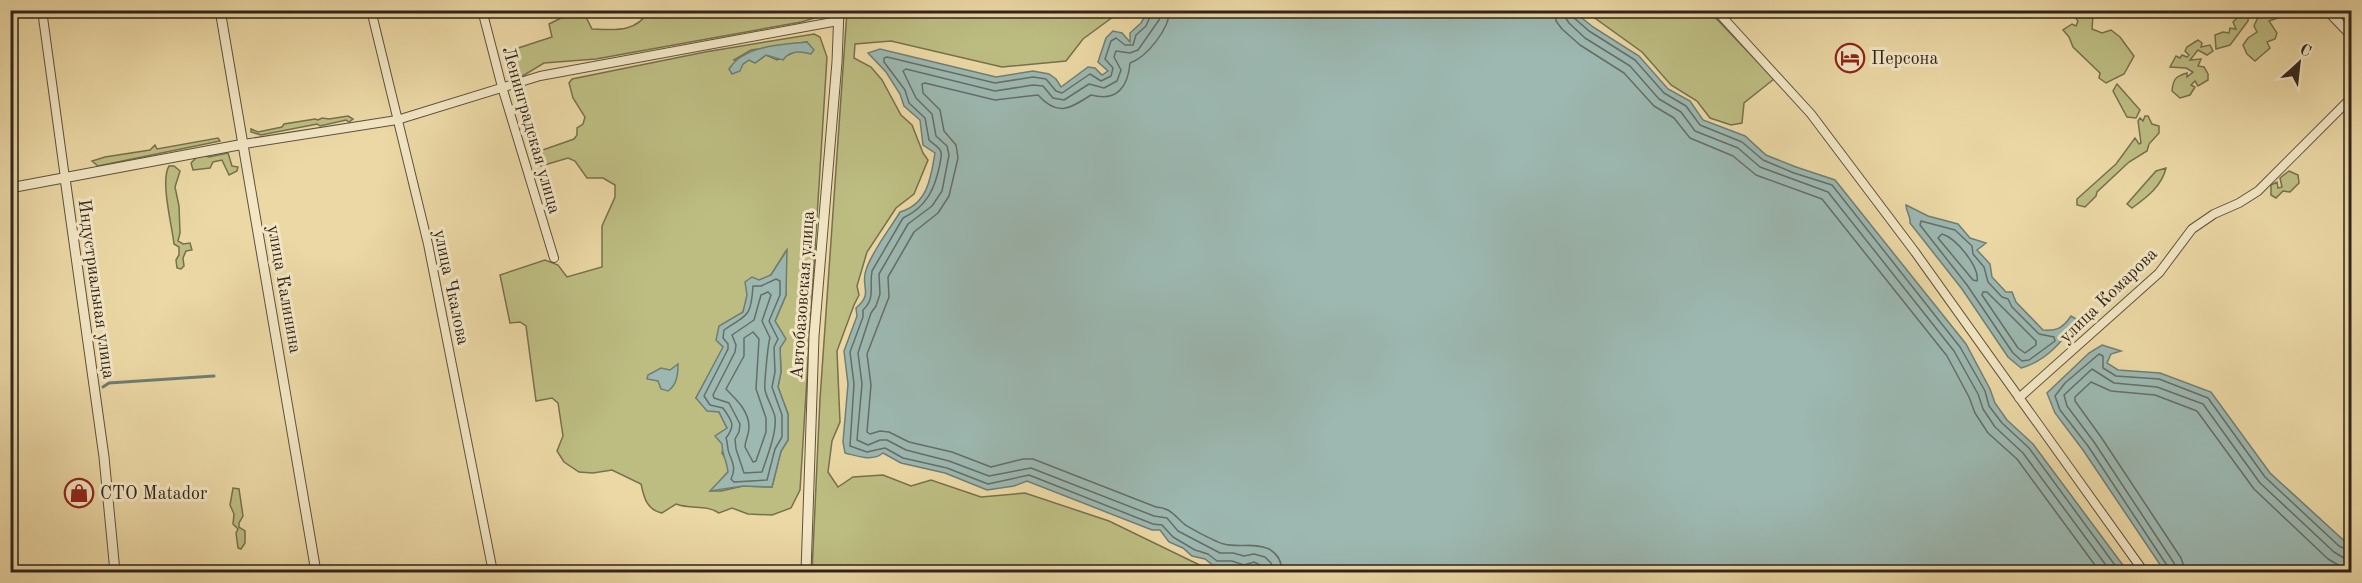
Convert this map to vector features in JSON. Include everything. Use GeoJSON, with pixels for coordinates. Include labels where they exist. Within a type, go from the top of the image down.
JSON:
{"type":"FeatureCollection","features":[{"type":"Feature","properties":{"kind":"street","name":"Индустриальная улица"},"geometry":{"type":"LineString","coordinates":[[42,10],[104,457],[115,573]]}},
{"type":"Feature","properties":{"kind":"street","name":"улица Калинина"},"geometry":{"type":"LineString","coordinates":[[220,10],[316,573]]}},
{"type":"Feature","properties":{"kind":"street","name":"улица Чкалова"},"geometry":{"type":"LineString","coordinates":[[371,10],[428,244],[493,573]]}},
{"type":"Feature","properties":{"kind":"street","name":"Ленинградская улица"},"geometry":{"type":"LineString","coordinates":[[482,10],[502,87],[554,258]]}},
{"type":"Feature","properties":{"kind":"street","name":"Автобазовская улица"},"geometry":{"type":"LineString","coordinates":[[806,573],[814,336],[836,74],[839,10]]}},
{"type":"Feature","properties":{"kind":"street"},"geometry":{"type":"LineString","coordinates":[[1716,10],[1811,114],[1915,252],[2144,573]]}},
{"type":"Feature","properties":{"kind":"street"},"geometry":{"type":"LineString","coordinates":[[2327,10],[2352,36]]}},
{"type":"Feature","properties":{"kind":"street"},"geometry":{"type":"LineString","coordinates":[[10,188],[244,144],[397,120],[540,76],[838,21]]}},
{"type":"Feature","properties":{"kind":"street","name":"улица Комарова"},"geometry":{"type":"LineString","coordinates":[[2019,398],[2159,273],[2192,229],[2214,214],[2239,203],[2258,191],[2352,97]]}},
{"type":"Feature","properties":{"kind":"green space"},"geometry":{"type":"Polygon","coordinates":[[[575,11],[583,11],[592,29],[609,30],[631,27],[644,18],[649,11],[727,11],[736,14],[738,11],[775,11],[777,16],[801,11],[824,11],[822,16],[801,22],[596,59],[544,63],[521,77],[512,76],[506,52],[552,37],[549,24],[575,11]]]}},
{"type":"Feature","properties":{"kind":"green space"},"geometry":{"type":"Polygon","coordinates":[[[847,11],[1121,11],[1083,39],[1066,61],[1002,67],[891,41],[855,44],[854,58],[871,67],[882,80],[901,115],[912,125],[928,160],[914,194],[896,208],[867,252],[857,286],[859,295],[837,351],[840,422],[832,441],[828,472],[838,487],[853,477],[883,475],[911,486],[931,480],[981,497],[1025,493],[1109,521],[1214,572],[812,572],[820,399],[847,11]]]}},
{"type":"Feature","properties":{"kind":"green space"},"geometry":{"type":"Polygon","coordinates":[[[1585,11],[1709,11],[1774,79],[1744,103],[1742,123],[1731,125],[1710,118],[1697,101],[1671,85],[1642,52],[1585,11]]]}},
{"type":"Feature","properties":{"kind":"green space"},"geometry":{"type":"Polygon","coordinates":[[[2052,11],[2087,11],[2093,15],[2092,29],[2102,33],[2111,30],[2120,37],[2134,56],[2124,74],[2106,83],[2099,78],[2100,73],[2073,47],[2063,30],[2072,24],[2076,26],[2078,21],[2072,13],[2063,16],[2052,11]]]}},
{"type":"Feature","properties":{"kind":"green space"},"geometry":{"type":"Polygon","coordinates":[[[2238,11],[2249,11],[2248,21],[2230,45],[2216,49],[2215,35],[2223,32],[2229,33],[2230,28],[2236,29],[2233,22],[2238,17],[2238,11]]]}},
{"type":"Feature","properties":{"kind":"green space"},"geometry":{"type":"Polygon","coordinates":[[[2273,12],[2278,18],[2269,21],[2277,33],[2275,39],[2267,42],[2270,48],[2255,61],[2247,54],[2243,45],[2257,32],[2254,26],[2259,15],[2273,12]]]}},
{"type":"Feature","properties":{"kind":"green space"},"geometry":{"type":"Polygon","coordinates":[[[814,34],[820,37],[827,57],[800,490],[791,508],[772,515],[748,514],[732,508],[719,513],[714,510],[676,504],[662,513],[650,506],[645,499],[641,484],[612,470],[593,473],[579,472],[564,462],[557,451],[563,436],[558,403],[552,398],[536,401],[526,326],[520,322],[510,323],[500,275],[545,260],[558,265],[567,277],[602,267],[602,226],[615,197],[615,185],[603,178],[587,178],[575,161],[568,158],[541,166],[537,152],[574,139],[577,135],[577,128],[583,124],[585,117],[573,98],[569,83],[572,79],[705,52],[814,34]],[[807,42],[751,50],[734,60],[743,64],[749,60],[755,63],[766,55],[777,60],[797,51],[803,52],[807,42]],[[786,251],[771,275],[759,281],[748,295],[743,312],[696,398],[719,412],[727,428],[722,453],[728,462],[728,472],[711,491],[743,486],[772,487],[781,451],[788,440],[788,414],[778,387],[781,372],[780,348],[775,321],[786,295],[786,251]]]}},
{"type":"Feature","properties":{"kind":"green space"},"geometry":{"type":"Polygon","coordinates":[[[2198,40],[2202,43],[2201,47],[2210,45],[2213,51],[2207,55],[2198,50],[2190,60],[2201,59],[2198,66],[2204,67],[2208,80],[2198,86],[2195,81],[2191,85],[2195,87],[2190,95],[2180,98],[2172,91],[2174,81],[2180,75],[2187,73],[2187,77],[2193,72],[2186,68],[2170,67],[2176,56],[2187,57],[2189,55],[2185,51],[2187,47],[2198,40]]]}},
{"type":"Feature","properties":{"kind":"green space"},"geometry":{"type":"Polygon","coordinates":[[[2117,84],[2140,110],[2136,118],[2127,117],[2113,91],[2117,84]]]}},
{"type":"Feature","properties":{"kind":"green space"},"geometry":{"type":"Polygon","coordinates":[[[348,116],[353,119],[349,122],[346,120],[320,126],[317,124],[261,135],[251,132],[251,129],[258,132],[282,127],[284,124],[348,116]]]}},
{"type":"Feature","properties":{"kind":"green space"},"geometry":{"type":"Polygon","coordinates":[[[2145,116],[2148,116],[2152,124],[2159,126],[2159,133],[2149,144],[2147,151],[2129,162],[2097,192],[2085,207],[2077,205],[2077,199],[2116,164],[2135,138],[2139,144],[2141,143],[2138,121],[2140,118],[2143,121],[2145,116]]]}},
{"type":"Feature","properties":{"kind":"green space"},"geometry":{"type":"Polygon","coordinates":[[[218,138],[220,141],[98,166],[92,161],[150,150],[155,145],[157,149],[218,138]]]}},
{"type":"Feature","properties":{"kind":"green space"},"geometry":{"type":"Polygon","coordinates":[[[228,153],[232,166],[238,167],[237,171],[229,175],[222,160],[213,162],[210,168],[193,170],[191,163],[200,154],[209,157],[228,153]]]}},
{"type":"Feature","properties":{"kind":"green space"},"geometry":{"type":"Polygon","coordinates":[[[169,166],[174,166],[180,171],[175,187],[179,206],[178,241],[183,244],[190,243],[192,250],[186,251],[183,258],[184,266],[181,269],[177,268],[179,247],[174,244],[167,204],[166,182],[169,166]]]}},
{"type":"Feature","properties":{"kind":"green space"},"geometry":{"type":"Polygon","coordinates":[[[2166,168],[2161,180],[2148,196],[2132,208],[2127,204],[2156,171],[2166,168]]]}},
{"type":"Feature","properties":{"kind":"green space"},"geometry":{"type":"Polygon","coordinates":[[[2289,171],[2298,175],[2299,183],[2290,192],[2283,191],[2276,198],[2271,195],[2271,185],[2277,182],[2278,188],[2282,187],[2280,178],[2289,171]]]}},
{"type":"Feature","properties":{"kind":"green space"},"geometry":{"type":"Polygon","coordinates":[[[233,488],[239,489],[243,516],[239,527],[245,531],[245,543],[241,549],[238,548],[236,533],[238,529],[233,524],[234,514],[230,505],[233,488]]]}},
{"type":"Feature","properties":{"kind":"water"},"geometry":{"type":"Polygon","coordinates":[[[1572,10],[1593,27],[1639,56],[1668,89],[1690,101],[1703,120],[1745,136],[1766,155],[1835,180],[1966,344],[1995,403],[2007,420],[2033,444],[2128,572],[1257,572],[1261,570],[1252,568],[1245,571],[1231,566],[1215,567],[1205,559],[1192,556],[1183,548],[1169,542],[1160,530],[1152,530],[1027,481],[1014,486],[987,490],[945,473],[901,463],[883,453],[870,458],[845,453],[843,442],[848,384],[844,351],[857,316],[856,308],[864,298],[866,270],[900,212],[917,203],[922,196],[930,180],[935,153],[923,145],[920,120],[904,106],[900,94],[886,72],[868,53],[880,49],[996,77],[1033,71],[1049,74],[1061,87],[1088,67],[1095,68],[1102,75],[1108,71],[1098,62],[1106,38],[1113,31],[1122,33],[1130,42],[1130,33],[1141,23],[1148,11],[1572,10]]]}},
{"type":"Feature","properties":{"kind":"water"},"geometry":{"type":"Polygon","coordinates":[[[807,42],[814,50],[811,54],[795,52],[783,60],[766,55],[755,63],[749,60],[743,64],[740,71],[732,74],[729,69],[744,55],[753,51],[807,42]]]}},
{"type":"Feature","properties":{"kind":"water"},"geometry":{"type":"Polygon","coordinates":[[[1906,205],[1928,216],[1958,224],[1970,238],[1986,243],[1977,250],[1990,264],[1992,277],[2006,292],[2012,292],[2016,302],[2043,330],[2059,328],[2071,316],[2078,320],[2060,343],[2046,355],[2021,368],[2008,357],[1962,289],[1910,223],[1906,205]]]}},
{"type":"Feature","properties":{"kind":"water"},"geometry":{"type":"Polygon","coordinates":[[[787,250],[786,295],[775,321],[786,339],[780,348],[781,372],[778,387],[788,414],[788,440],[781,451],[772,487],[743,486],[710,491],[728,472],[722,444],[715,436],[727,428],[719,412],[707,411],[696,398],[723,347],[716,340],[719,326],[743,312],[747,295],[745,282],[752,277],[759,280],[771,275],[787,250]]]}},
{"type":"Feature","properties":{"kind":"water"},"geometry":{"type":"Polygon","coordinates":[[[2102,345],[2121,351],[2111,354],[2107,363],[2118,370],[2160,373],[2211,392],[2270,473],[2351,547],[2351,572],[2165,572],[2083,450],[2055,413],[2047,393],[2089,353],[2102,345]]]}},
{"type":"Feature","properties":{"kind":"water"},"geometry":{"type":"Polygon","coordinates":[[[678,364],[675,382],[668,391],[661,389],[658,381],[647,379],[648,375],[661,368],[670,370],[678,364]]]}},
{"type":"Feature","properties":{"kind":"waterway"},"geometry":{"type":"LineString","coordinates":[[103,387],[109,383],[214,376]]}},
{"type":"Feature","properties":{"kind":"place","name":"Персона"},"geometry":{"type":"Point","coordinates":[1850,58]}},
{"type":"Feature","properties":{"kind":"place","name":"СТО Matador"},"geometry":{"type":"Point","coordinates":[79,493]}}]}
